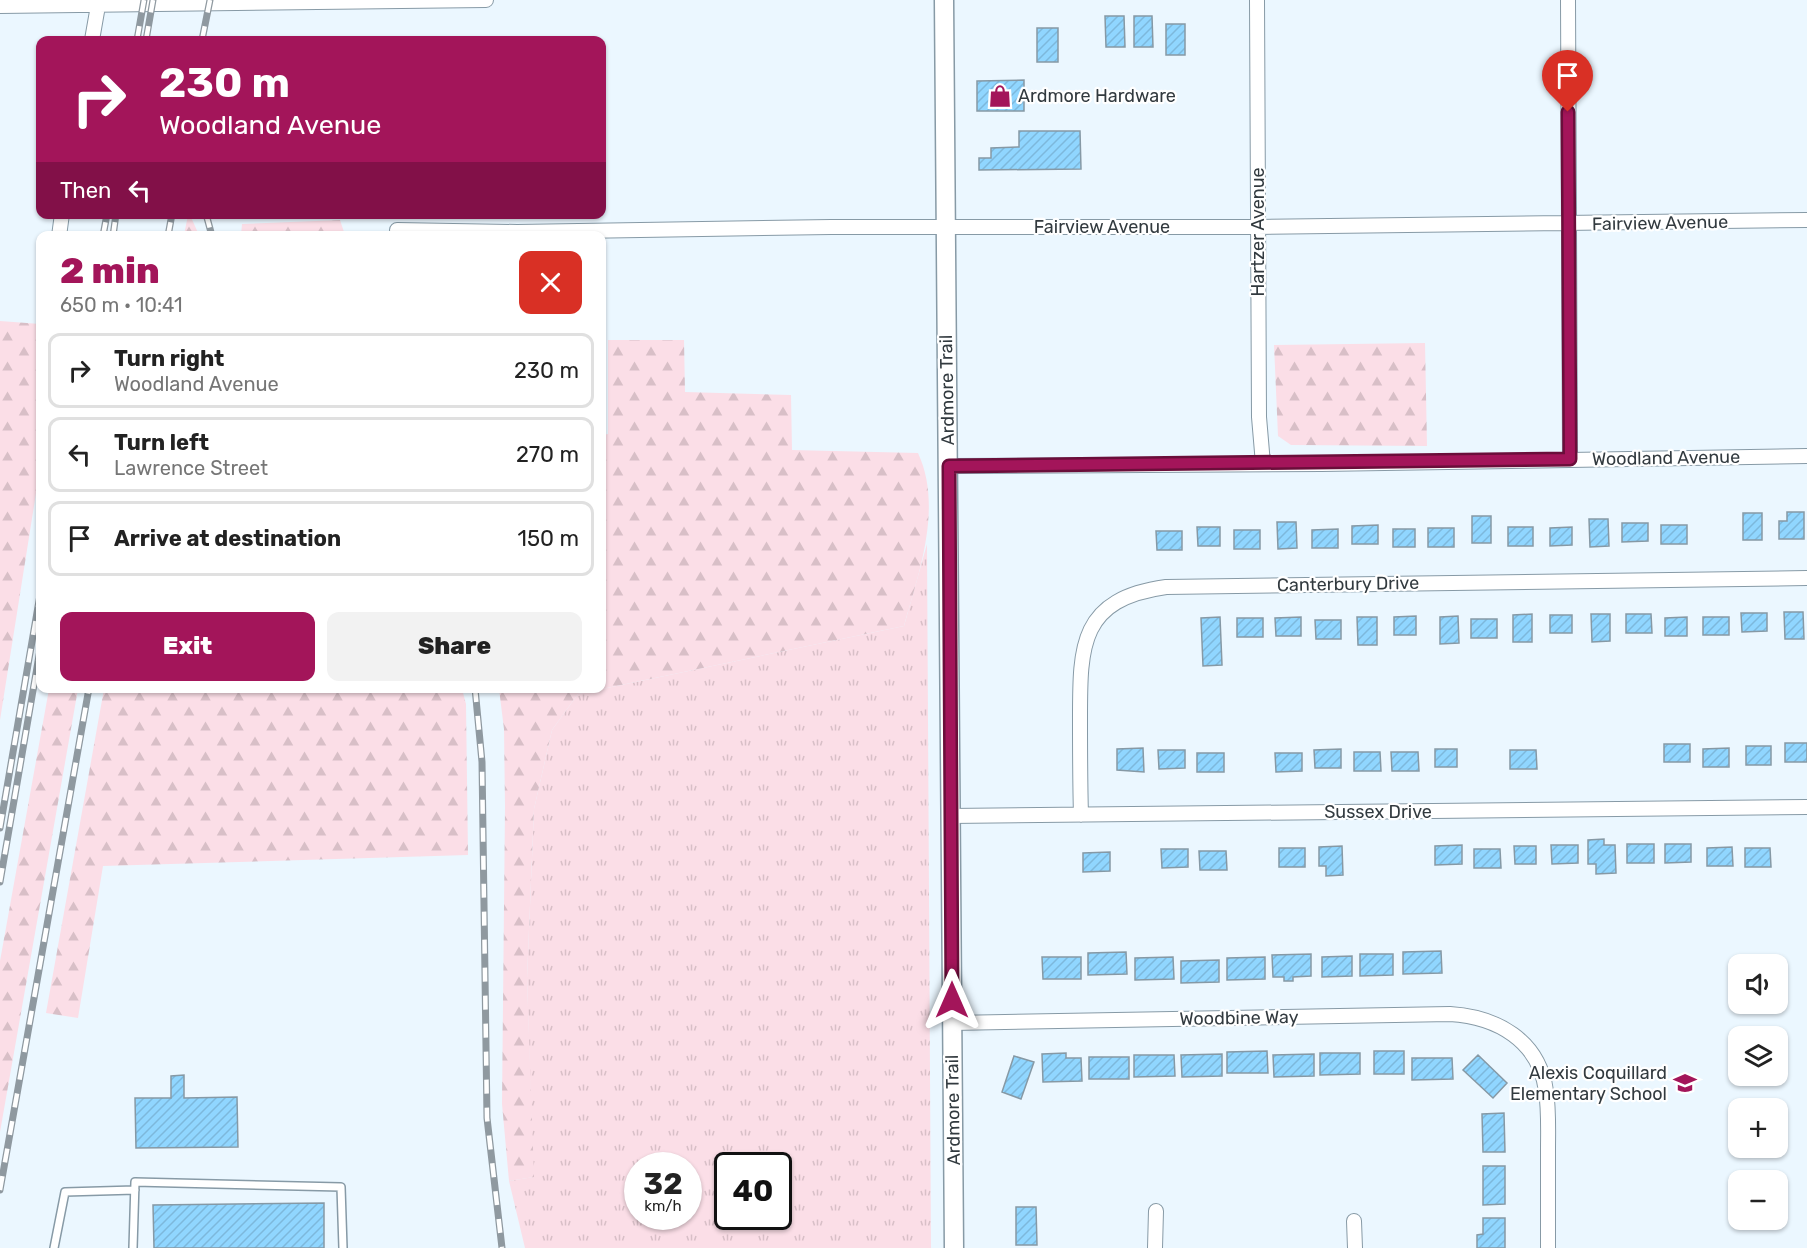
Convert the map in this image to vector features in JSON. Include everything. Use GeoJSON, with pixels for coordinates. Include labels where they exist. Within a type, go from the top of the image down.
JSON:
{"type":"FeatureCollection","features":[{"type":"Feature","properties":{"kind":"street"},"geometry":{"type":"LineString","coordinates":[[0,6],[99,2],[486,0]]}},
{"type":"Feature","properties":{"kind":"street","name":"Ardmore Trail"},"geometry":{"type":"LineString","coordinates":[[944,0],[954,1248]]}},
{"type":"Feature","properties":{"kind":"street","name":"Hartzer Avenue"},"geometry":{"type":"LineString","coordinates":[[1257,0],[1259,417],[1263,464]]}},
{"type":"Feature","properties":{"kind":"street"},"geometry":{"type":"LineString","coordinates":[[1568,0],[1570,459]]}},
{"type":"Feature","properties":{"kind":"street"},"geometry":{"type":"LineString","coordinates":[[93,36],[99,2]]}},
{"type":"Feature","properties":{"kind":"street","name":"Fairview Avenue"},"geometry":{"type":"LineString","coordinates":[[587,231],[945,227],[1258,227],[1807,220]]}},
{"type":"Feature","properties":{"kind":"street","name":"Fairview Avenue"},"geometry":{"type":"LineString","coordinates":[[397,230],[447,231]]}},
{"type":"Feature","properties":{"kind":"street","name":"Woodland Avenue"},"geometry":{"type":"LineString","coordinates":[[949,466],[1807,456]]}},
{"type":"Feature","properties":{"kind":"street","name":"Canterbury Drive"},"geometry":{"type":"LineString","coordinates":[[1081,815],[1082,650],[1098,618],[1111,606],[1144,590],[1166,587],[1807,578]]}},
{"type":"Feature","properties":{"kind":"street","name":"Sussex Drive"},"geometry":{"type":"LineString","coordinates":[[950,816],[1807,807]]}},
{"type":"Feature","properties":{"kind":"street","name":"Woodbine Way"},"geometry":{"type":"LineString","coordinates":[[952,1023],[1450,1014],[1486,1019],[1520,1040],[1533,1056],[1546,1089],[1548,1248]]}},
{"type":"Feature","properties":{"kind":"street"},"geometry":{"type":"LineString","coordinates":[[1155,1248],[1156,1211]]}},
{"type":"Feature","properties":{"kind":"street"},"geometry":{"type":"LineString","coordinates":[[1354,1221],[1354,1248]]}},
{"type":"Feature","properties":{"kind":"lane"},"geometry":{"type":"LineString","coordinates":[[133,1248],[135,1182],[341,1187],[343,1248]]}},
{"type":"Feature","properties":{"kind":"lane"},"geometry":{"type":"LineString","coordinates":[[54,1248],[65,1192],[135,1190]]}},
{"type":"Feature","properties":{"kind":"green space"},"geometry":{"type":"Polygon","coordinates":[[[187,219],[192,219],[197,231],[185,231],[187,219]]]}},
{"type":"Feature","properties":{"kind":"green space"},"geometry":{"type":"Polygon","coordinates":[[[340,220],[344,231],[241,231],[242,224],[340,220]]]}},
{"type":"Feature","properties":{"kind":"green space"},"geometry":{"type":"Polygon","coordinates":[[[0,321],[36,324],[36,493],[0,720],[0,321]]]}},
{"type":"Feature","properties":{"kind":"green space"},"geometry":{"type":"Polygon","coordinates":[[[608,340],[684,340],[685,392],[791,395],[792,450],[918,453],[925,474],[929,517],[922,562],[904,626],[606,688],[606,434],[608,434],[608,340]]]}},
{"type":"Feature","properties":{"kind":"green space"},"geometry":{"type":"Polygon","coordinates":[[[1425,343],[1427,446],[1291,445],[1278,436],[1274,345],[1425,343]]]}},
{"type":"Feature","properties":{"kind":"green space"},"geometry":{"type":"Polygon","coordinates":[[[927,544],[931,1248],[525,1248],[509,1181],[533,1177],[527,978],[534,809],[552,730],[578,694],[606,693],[606,688],[904,626],[927,544]]]}},
{"type":"Feature","properties":{"kind":"green space"},"geometry":{"type":"Polygon","coordinates":[[[48,693],[77,693],[0,1132],[0,961],[48,693]]]}},
{"type":"Feature","properties":{"kind":"green space"},"geometry":{"type":"Polygon","coordinates":[[[103,693],[463,693],[466,704],[468,855],[103,866],[78,1018],[46,1013],[103,693]]]}},
{"type":"Feature","properties":{"kind":"green space"},"geometry":{"type":"Polygon","coordinates":[[[500,693],[583,693],[578,694],[552,730],[534,809],[527,978],[534,1177],[509,1181],[502,1104],[504,729],[500,693]]]}},
{"type":"Feature","properties":{"kind":"building"},"geometry":{"type":"Polygon","coordinates":[[[1105,16],[1124,16],[1125,47],[1106,47],[1105,16]]]}},
{"type":"Feature","properties":{"kind":"building"},"geometry":{"type":"Polygon","coordinates":[[[1134,16],[1152,16],[1153,47],[1134,47],[1134,16]]]}},
{"type":"Feature","properties":{"kind":"building"},"geometry":{"type":"Polygon","coordinates":[[[1166,24],[1185,24],[1185,55],[1166,55],[1166,24]]]}},
{"type":"Feature","properties":{"kind":"building"},"geometry":{"type":"Polygon","coordinates":[[[1037,28],[1058,28],[1058,62],[1037,62],[1037,28]]]}},
{"type":"Feature","properties":{"kind":"building","name":"Ardmore Hardware"},"geometry":{"type":"Polygon","coordinates":[[[1024,80],[1024,111],[977,111],[977,81],[1024,80]]]}},
{"type":"Feature","properties":{"kind":"building"},"geometry":{"type":"Polygon","coordinates":[[[1019,131],[1080,131],[1081,169],[979,170],[979,158],[991,158],[991,148],[1019,147],[1019,131]]]}},
{"type":"Feature","properties":{"kind":"building"},"geometry":{"type":"Polygon","coordinates":[[[1787,512],[1804,512],[1804,539],[1779,539],[1779,521],[1787,521],[1787,512]]]}},
{"type":"Feature","properties":{"kind":"building"},"geometry":{"type":"Polygon","coordinates":[[[1743,513],[1762,513],[1762,540],[1743,540],[1743,513]]]}},
{"type":"Feature","properties":{"kind":"building"},"geometry":{"type":"Polygon","coordinates":[[[1472,516],[1491,516],[1491,543],[1472,543],[1472,516]]]}},
{"type":"Feature","properties":{"kind":"building"},"geometry":{"type":"Polygon","coordinates":[[[1589,519],[1608,519],[1609,546],[1590,547],[1589,519]]]}},
{"type":"Feature","properties":{"kind":"building"},"geometry":{"type":"Polygon","coordinates":[[[1277,522],[1296,522],[1297,548],[1278,549],[1277,522]]]}},
{"type":"Feature","properties":{"kind":"building"},"geometry":{"type":"Polygon","coordinates":[[[1622,523],[1648,523],[1648,541],[1622,542],[1622,523]]]}},
{"type":"Feature","properties":{"kind":"building"},"geometry":{"type":"Polygon","coordinates":[[[1378,525],[1378,544],[1352,544],[1352,526],[1378,525]]]}},
{"type":"Feature","properties":{"kind":"building"},"geometry":{"type":"Polygon","coordinates":[[[1661,525],[1687,525],[1687,544],[1661,544],[1661,525]]]}},
{"type":"Feature","properties":{"kind":"building"},"geometry":{"type":"Polygon","coordinates":[[[1197,527],[1220,527],[1220,546],[1198,546],[1197,527]]]}},
{"type":"Feature","properties":{"kind":"building"},"geometry":{"type":"Polygon","coordinates":[[[1508,527],[1533,527],[1533,546],[1508,546],[1508,527]]]}},
{"type":"Feature","properties":{"kind":"building"},"geometry":{"type":"Polygon","coordinates":[[[1572,527],[1572,545],[1550,546],[1550,528],[1572,527]]]}},
{"type":"Feature","properties":{"kind":"building"},"geometry":{"type":"Polygon","coordinates":[[[1428,528],[1454,528],[1454,547],[1428,547],[1428,528]]]}},
{"type":"Feature","properties":{"kind":"building"},"geometry":{"type":"Polygon","coordinates":[[[1338,529],[1338,548],[1312,548],[1312,530],[1338,529]]]}},
{"type":"Feature","properties":{"kind":"building"},"geometry":{"type":"Polygon","coordinates":[[[1393,529],[1415,529],[1415,547],[1393,547],[1393,529]]]}},
{"type":"Feature","properties":{"kind":"building"},"geometry":{"type":"Polygon","coordinates":[[[1234,530],[1260,530],[1260,549],[1234,549],[1234,530]]]}},
{"type":"Feature","properties":{"kind":"building"},"geometry":{"type":"Polygon","coordinates":[[[1156,531],[1182,531],[1182,550],[1157,550],[1156,531]]]}},
{"type":"Feature","properties":{"kind":"building"},"geometry":{"type":"Polygon","coordinates":[[[1784,612],[1803,612],[1804,639],[1785,639],[1784,612]]]}},
{"type":"Feature","properties":{"kind":"building"},"geometry":{"type":"Polygon","coordinates":[[[1741,613],[1767,613],[1767,631],[1742,632],[1741,613]]]}},
{"type":"Feature","properties":{"kind":"building"},"geometry":{"type":"Polygon","coordinates":[[[1532,614],[1532,642],[1513,642],[1513,615],[1532,614]]]}},
{"type":"Feature","properties":{"kind":"building"},"geometry":{"type":"Polygon","coordinates":[[[1591,614],[1610,614],[1610,641],[1592,642],[1591,614]]]}},
{"type":"Feature","properties":{"kind":"building"},"geometry":{"type":"Polygon","coordinates":[[[1626,614],[1651,614],[1652,633],[1626,633],[1626,614]]]}},
{"type":"Feature","properties":{"kind":"building"},"geometry":{"type":"Polygon","coordinates":[[[1550,615],[1572,615],[1572,633],[1550,633],[1550,615]]]}},
{"type":"Feature","properties":{"kind":"building"},"geometry":{"type":"Polygon","coordinates":[[[1416,616],[1416,635],[1394,635],[1394,617],[1416,616]]]}},
{"type":"Feature","properties":{"kind":"building"},"geometry":{"type":"Polygon","coordinates":[[[1458,616],[1459,643],[1440,644],[1440,617],[1458,616]]]}},
{"type":"Feature","properties":{"kind":"building"},"geometry":{"type":"Polygon","coordinates":[[[1220,617],[1222,665],[1203,666],[1201,618],[1220,617]]]}},
{"type":"Feature","properties":{"kind":"building"},"geometry":{"type":"Polygon","coordinates":[[[1301,617],[1301,636],[1276,636],[1275,618],[1301,617]]]}},
{"type":"Feature","properties":{"kind":"building"},"geometry":{"type":"Polygon","coordinates":[[[1357,617],[1377,617],[1377,645],[1358,645],[1357,617]]]}},
{"type":"Feature","properties":{"kind":"building"},"geometry":{"type":"Polygon","coordinates":[[[1687,617],[1687,636],[1665,636],[1665,618],[1687,617]]]}},
{"type":"Feature","properties":{"kind":"building"},"geometry":{"type":"Polygon","coordinates":[[[1703,617],[1729,617],[1729,635],[1703,635],[1703,617]]]}},
{"type":"Feature","properties":{"kind":"building"},"geometry":{"type":"Polygon","coordinates":[[[1237,618],[1263,618],[1263,637],[1237,637],[1237,618]]]}},
{"type":"Feature","properties":{"kind":"building"},"geometry":{"type":"Polygon","coordinates":[[[1471,619],[1497,619],[1497,638],[1471,638],[1471,619]]]}},
{"type":"Feature","properties":{"kind":"building"},"geometry":{"type":"Polygon","coordinates":[[[1315,620],[1341,620],[1341,639],[1316,639],[1315,620]]]}},
{"type":"Feature","properties":{"kind":"building"},"geometry":{"type":"Polygon","coordinates":[[[1785,743],[1807,743],[1807,762],[1785,762],[1785,743]]]}},
{"type":"Feature","properties":{"kind":"building"},"geometry":{"type":"Polygon","coordinates":[[[1664,744],[1690,744],[1690,762],[1664,762],[1664,744]]]}},
{"type":"Feature","properties":{"kind":"building"},"geometry":{"type":"Polygon","coordinates":[[[1746,746],[1771,746],[1771,765],[1746,765],[1746,746]]]}},
{"type":"Feature","properties":{"kind":"building"},"geometry":{"type":"Polygon","coordinates":[[[1143,748],[1144,772],[1117,770],[1117,749],[1143,748]]]}},
{"type":"Feature","properties":{"kind":"building"},"geometry":{"type":"Polygon","coordinates":[[[1729,748],[1729,767],[1703,767],[1703,749],[1729,748]]]}},
{"type":"Feature","properties":{"kind":"building"},"geometry":{"type":"Polygon","coordinates":[[[1341,749],[1341,768],[1315,768],[1314,750],[1341,749]]]}},
{"type":"Feature","properties":{"kind":"building"},"geometry":{"type":"Polygon","coordinates":[[[1435,749],[1457,749],[1457,767],[1435,767],[1435,749]]]}},
{"type":"Feature","properties":{"kind":"building"},"geometry":{"type":"Polygon","coordinates":[[[1158,750],[1185,750],[1185,768],[1159,769],[1158,750]]]}},
{"type":"Feature","properties":{"kind":"building"},"geometry":{"type":"Polygon","coordinates":[[[1510,750],[1536,750],[1537,769],[1510,769],[1510,750]]]}},
{"type":"Feature","properties":{"kind":"building"},"geometry":{"type":"Polygon","coordinates":[[[1354,752],[1380,752],[1381,771],[1354,771],[1354,752]]]}},
{"type":"Feature","properties":{"kind":"building"},"geometry":{"type":"Polygon","coordinates":[[[1391,752],[1418,752],[1419,771],[1392,771],[1391,752]]]}},
{"type":"Feature","properties":{"kind":"building"},"geometry":{"type":"Polygon","coordinates":[[[1197,753],[1224,753],[1224,772],[1197,772],[1197,753]]]}},
{"type":"Feature","properties":{"kind":"building"},"geometry":{"type":"Polygon","coordinates":[[[1275,753],[1302,753],[1302,771],[1276,772],[1275,753]]]}},
{"type":"Feature","properties":{"kind":"building"},"geometry":{"type":"Polygon","coordinates":[[[1604,839],[1604,845],[1615,845],[1616,873],[1596,874],[1596,864],[1588,864],[1588,840],[1604,839]]]}},
{"type":"Feature","properties":{"kind":"building"},"geometry":{"type":"Polygon","coordinates":[[[1627,844],[1654,844],[1654,863],[1627,863],[1627,844]]]}},
{"type":"Feature","properties":{"kind":"building"},"geometry":{"type":"Polygon","coordinates":[[[1665,844],[1691,844],[1691,862],[1665,863],[1665,844]]]}},
{"type":"Feature","properties":{"kind":"building"},"geometry":{"type":"Polygon","coordinates":[[[1462,845],[1462,864],[1435,865],[1435,846],[1462,845]]]}},
{"type":"Feature","properties":{"kind":"building"},"geometry":{"type":"Polygon","coordinates":[[[1551,845],[1578,845],[1578,863],[1552,864],[1551,845]]]}},
{"type":"Feature","properties":{"kind":"building"},"geometry":{"type":"Polygon","coordinates":[[[1342,846],[1343,875],[1326,876],[1326,866],[1319,866],[1319,847],[1342,846]]]}},
{"type":"Feature","properties":{"kind":"building"},"geometry":{"type":"Polygon","coordinates":[[[1514,846],[1536,846],[1536,864],[1515,864],[1514,846]]]}},
{"type":"Feature","properties":{"kind":"building"},"geometry":{"type":"Polygon","coordinates":[[[1732,847],[1733,866],[1707,866],[1707,848],[1732,847]]]}},
{"type":"Feature","properties":{"kind":"building"},"geometry":{"type":"Polygon","coordinates":[[[1279,848],[1305,848],[1305,867],[1279,867],[1279,848]]]}},
{"type":"Feature","properties":{"kind":"building"},"geometry":{"type":"Polygon","coordinates":[[[1745,848],[1770,848],[1771,867],[1745,867],[1745,848]]]}},
{"type":"Feature","properties":{"kind":"building"},"geometry":{"type":"Polygon","coordinates":[[[1161,849],[1188,849],[1188,867],[1162,868],[1161,849]]]}},
{"type":"Feature","properties":{"kind":"building"},"geometry":{"type":"Polygon","coordinates":[[[1474,849],[1500,849],[1501,868],[1474,868],[1474,849]]]}},
{"type":"Feature","properties":{"kind":"building"},"geometry":{"type":"Polygon","coordinates":[[[1199,851],[1226,851],[1227,870],[1200,870],[1199,851]]]}},
{"type":"Feature","properties":{"kind":"building"},"geometry":{"type":"Polygon","coordinates":[[[1110,852],[1110,871],[1083,872],[1083,853],[1110,852]]]}},
{"type":"Feature","properties":{"kind":"building"},"geometry":{"type":"Polygon","coordinates":[[[1441,951],[1442,973],[1403,974],[1403,952],[1441,951]]]}},
{"type":"Feature","properties":{"kind":"building"},"geometry":{"type":"Polygon","coordinates":[[[1126,952],[1127,974],[1088,975],[1088,953],[1126,952]]]}},
{"type":"Feature","properties":{"kind":"building"},"geometry":{"type":"Polygon","coordinates":[[[1311,954],[1311,976],[1293,977],[1293,981],[1284,981],[1284,977],[1273,977],[1272,955],[1311,954]]]}},
{"type":"Feature","properties":{"kind":"building"},"geometry":{"type":"Polygon","coordinates":[[[1360,954],[1393,954],[1393,975],[1360,976],[1360,954]]]}},
{"type":"Feature","properties":{"kind":"building"},"geometry":{"type":"Polygon","coordinates":[[[1352,956],[1352,976],[1322,977],[1322,957],[1352,956]]]}},
{"type":"Feature","properties":{"kind":"building"},"geometry":{"type":"Polygon","coordinates":[[[1042,957],[1081,957],[1081,979],[1043,979],[1042,957]]]}},
{"type":"Feature","properties":{"kind":"building"},"geometry":{"type":"Polygon","coordinates":[[[1173,957],[1174,979],[1135,980],[1135,958],[1173,957]]]}},
{"type":"Feature","properties":{"kind":"building"},"geometry":{"type":"Polygon","coordinates":[[[1265,957],[1265,979],[1227,980],[1227,958],[1265,957]]]}},
{"type":"Feature","properties":{"kind":"building"},"geometry":{"type":"Polygon","coordinates":[[[1219,960],[1219,982],[1181,983],[1181,961],[1219,960]]]}},
{"type":"Feature","properties":{"kind":"building"},"geometry":{"type":"Polygon","coordinates":[[[1267,1051],[1268,1073],[1227,1073],[1227,1052],[1267,1051]]]}},
{"type":"Feature","properties":{"kind":"building"},"geometry":{"type":"Polygon","coordinates":[[[1374,1051],[1404,1051],[1404,1074],[1374,1074],[1374,1051]]]}},
{"type":"Feature","properties":{"kind":"building"},"geometry":{"type":"Polygon","coordinates":[[[1066,1053],[1066,1058],[1081,1058],[1082,1081],[1043,1082],[1042,1054],[1066,1053]]]}},
{"type":"Feature","properties":{"kind":"building"},"geometry":{"type":"Polygon","coordinates":[[[1320,1053],[1360,1053],[1360,1074],[1320,1075],[1320,1053]]]}},
{"type":"Feature","properties":{"kind":"building"},"geometry":{"type":"Polygon","coordinates":[[[1222,1054],[1222,1076],[1182,1077],[1181,1055],[1222,1054]]]}},
{"type":"Feature","properties":{"kind":"building"},"geometry":{"type":"Polygon","coordinates":[[[1314,1054],[1314,1076],[1274,1077],[1273,1055],[1314,1054]]]}},
{"type":"Feature","properties":{"kind":"building"},"geometry":{"type":"Polygon","coordinates":[[[1134,1055],[1174,1055],[1175,1076],[1134,1077],[1134,1055]]]}},
{"type":"Feature","properties":{"kind":"building"},"geometry":{"type":"Polygon","coordinates":[[[1478,1055],[1507,1083],[1493,1098],[1463,1070],[1478,1055]]]}},
{"type":"Feature","properties":{"kind":"building"},"geometry":{"type":"Polygon","coordinates":[[[1014,1056],[1034,1062],[1021,1099],[1002,1092],[1014,1056]]]}},
{"type":"Feature","properties":{"kind":"building"},"geometry":{"type":"Polygon","coordinates":[[[1089,1057],[1129,1057],[1129,1079],[1089,1079],[1089,1057]]]}},
{"type":"Feature","properties":{"kind":"building"},"geometry":{"type":"Polygon","coordinates":[[[1412,1058],[1452,1058],[1453,1079],[1412,1080],[1412,1058]]]}},
{"type":"Feature","properties":{"kind":"building"},"geometry":{"type":"Polygon","coordinates":[[[184,1075],[184,1098],[237,1097],[238,1147],[136,1148],[135,1098],[171,1098],[171,1076],[184,1075]]]}},
{"type":"Feature","properties":{"kind":"building"},"geometry":{"type":"Polygon","coordinates":[[[1504,1113],[1505,1152],[1483,1152],[1482,1114],[1504,1113]]]}},
{"type":"Feature","properties":{"kind":"building"},"geometry":{"type":"Polygon","coordinates":[[[1483,1166],[1505,1166],[1505,1204],[1483,1205],[1483,1166]]]}},
{"type":"Feature","properties":{"kind":"building"},"geometry":{"type":"Polygon","coordinates":[[[324,1203],[324,1248],[154,1248],[153,1205],[324,1203]]]}},
{"type":"Feature","properties":{"kind":"building"},"geometry":{"type":"Polygon","coordinates":[[[1016,1207],[1036,1207],[1037,1245],[1016,1245],[1016,1207]]]}},
{"type":"Feature","properties":{"kind":"building"},"geometry":{"type":"Polygon","coordinates":[[[1483,1218],[1505,1218],[1505,1248],[1477,1248],[1477,1235],[1483,1234],[1483,1218]]]}},
{"type":"Feature","properties":{"kind":"railway"},"geometry":{"type":"LineString","coordinates":[[138,36],[144,0]]}},
{"type":"Feature","properties":{"kind":"railway"},"geometry":{"type":"LineString","coordinates":[[147,36],[153,0]]}},
{"type":"Feature","properties":{"kind":"railway"},"geometry":{"type":"LineString","coordinates":[[203,36],[210,0]]}},
{"type":"Feature","properties":{"kind":"railway"},"geometry":{"type":"LineString","coordinates":[[104,231],[106,219]]}},
{"type":"Feature","properties":{"kind":"railway"},"geometry":{"type":"LineString","coordinates":[[114,231],[115,219]]}},
{"type":"Feature","properties":{"kind":"railway"},"geometry":{"type":"LineString","coordinates":[[169,231],[171,219]]}},
{"type":"Feature","properties":{"kind":"railway"},"geometry":{"type":"LineString","coordinates":[[207,219],[211,231]]}},
{"type":"Feature","properties":{"kind":"railway"},"geometry":{"type":"LineString","coordinates":[[0,828],[36,618]]}},
{"type":"Feature","properties":{"kind":"railway"},"geometry":{"type":"LineString","coordinates":[[0,882],[36,673]]}},
{"type":"Feature","properties":{"kind":"railway"},"geometry":{"type":"LineString","coordinates":[[0,1190],[88,693]]}},
{"type":"Feature","properties":{"kind":"railway"},"geometry":{"type":"LineString","coordinates":[[475,693],[482,762],[487,1118],[502,1248]]}},
{"type":"Feature","properties":{"kind":"place","name":"Ardmore Hardware"},"geometry":{"type":"Point","coordinates":[1000,96]}},
{"type":"Feature","properties":{"kind":"place","name":"Alexis Coquillard Elementary School"},"geometry":{"type":"Point","coordinates":[1685,1083]}},
{"type":"Feature","properties":{"kind":"route"},"geometry":{"type":"LineString","coordinates":[[952,1000],[949,466],[1322,464],[1570,459],[1568,112]]}}]}
